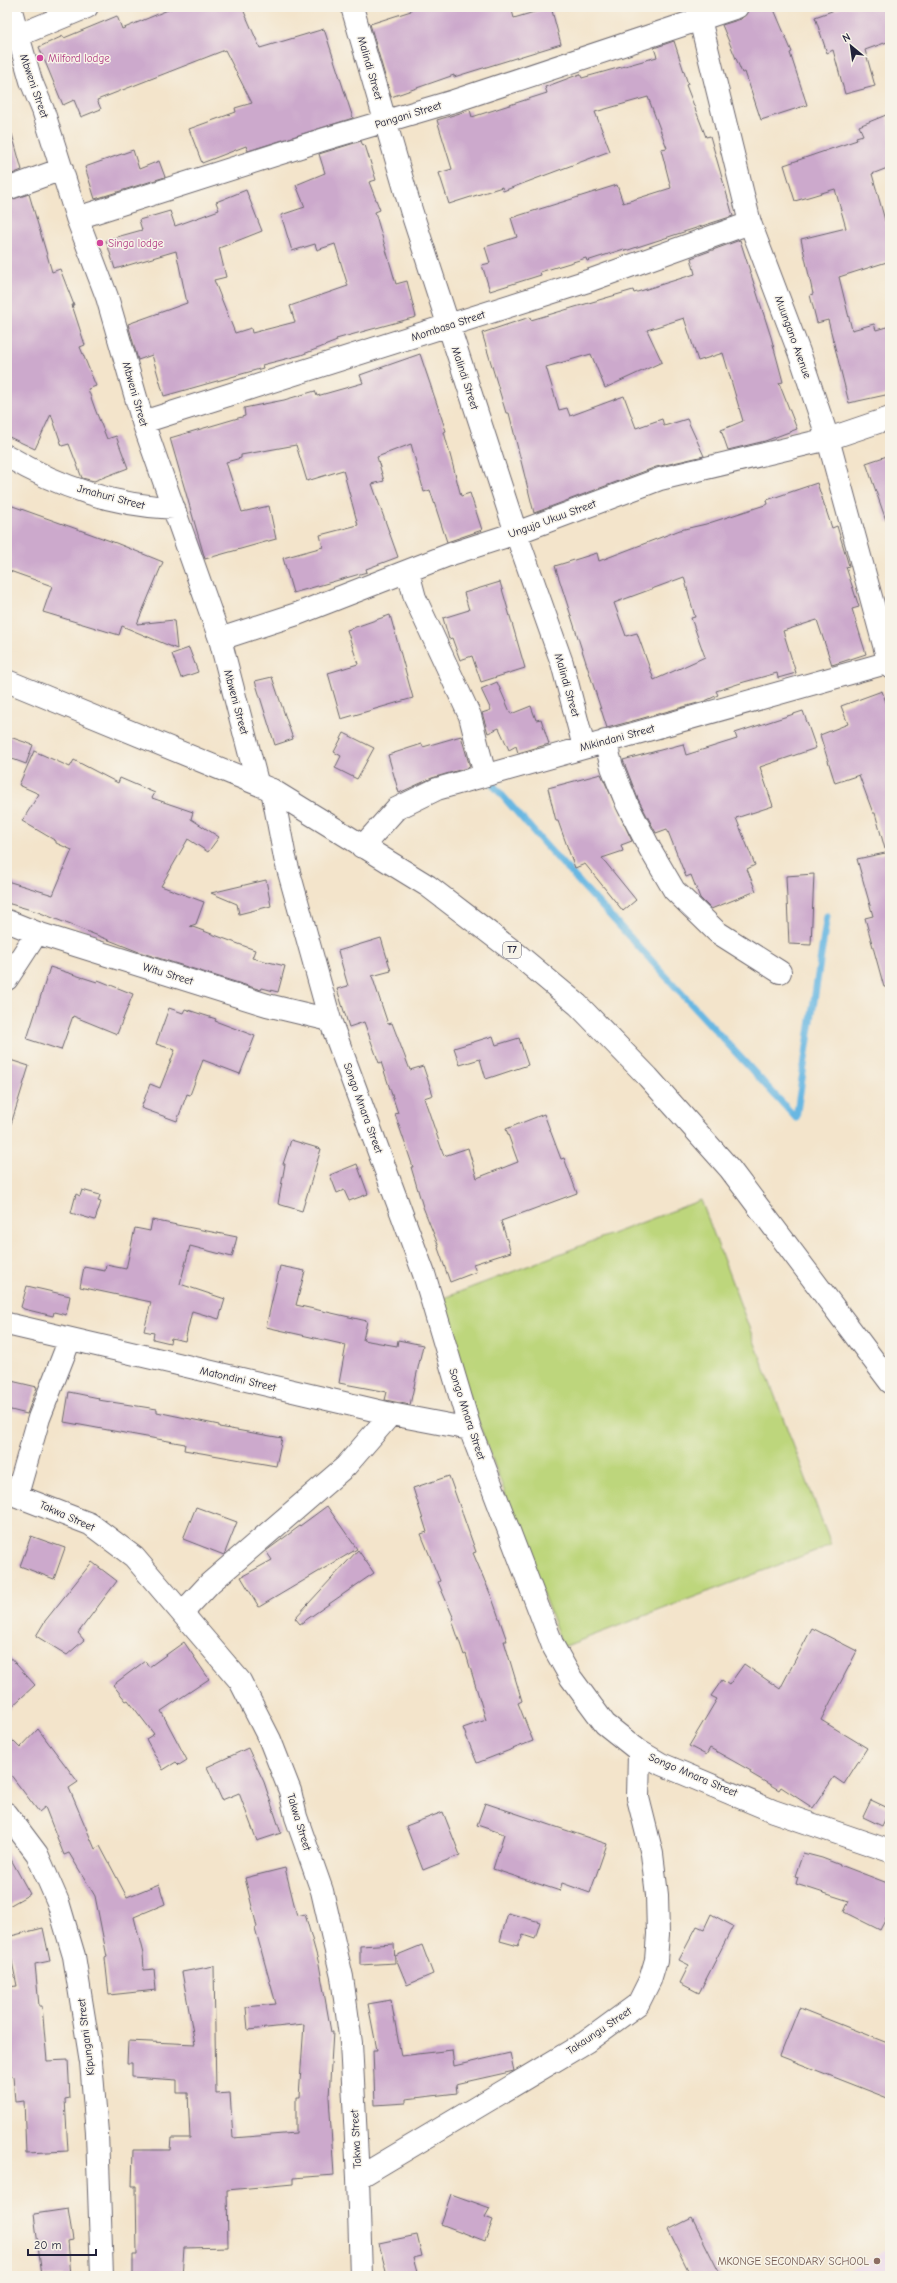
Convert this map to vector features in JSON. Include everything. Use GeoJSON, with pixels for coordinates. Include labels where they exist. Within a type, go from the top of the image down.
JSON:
{"type":"FeatureCollection","features":[{"type":"Feature","properties":{"kind":"main road","name":"Mbweni Street"},"geometry":{"type":"LineString","coordinates":[[10,7],[13,37],[43,110],[77,218],[107,297],[143,422],[220,639],[265,786]]}},
{"type":"Feature","properties":{"kind":"main road"},"geometry":{"type":"LineString","coordinates":[[13,37],[87,7]]}},
{"type":"Feature","properties":{"kind":"main road","name":"Malindi Street"},"geometry":{"type":"LineString","coordinates":[[352,7],[411,210],[516,533],[562,663],[584,747]]}},
{"type":"Feature","properties":{"kind":"main road","name":"Pangani Street"},"geometry":{"type":"LineString","coordinates":[[77,218],[318,141],[454,101],[699,12],[737,7]]}},
{"type":"Feature","properties":{"kind":"main road","name":"Muungano Avenue"},"geometry":{"type":"LineString","coordinates":[[699,12],[750,223],[799,352],[828,439],[889,664]]}},
{"type":"Feature","properties":{"kind":"main road"},"geometry":{"type":"LineString","coordinates":[[7,189],[62,170]]}},
{"type":"Feature","properties":{"kind":"main road","name":"Mombasa Street"},"geometry":{"type":"LineString","coordinates":[[143,422],[591,280],[750,223]]}},
{"type":"Feature","properties":{"kind":"main road","name":"Unguja Ukuu Street"},"geometry":{"type":"LineString","coordinates":[[220,639],[297,614],[451,554],[516,533],[660,479],[828,439],[890,418]]}},
{"type":"Feature","properties":{"kind":"main road","name":"Jmahuri Street"},"geometry":{"type":"LineString","coordinates":[[7,456],[46,476],[85,493],[148,507],[174,508]]}},
{"type":"Feature","properties":{"kind":"main road"},"geometry":{"type":"LineString","coordinates":[[408,572],[415,598],[470,716],[485,774]]}},
{"type":"Feature","properties":{"kind":"main road","name":"Mikindani Street"},"geometry":{"type":"LineString","coordinates":[[362,847],[396,810],[437,789],[485,774],[889,664]]}},
{"type":"Feature","properties":{"kind":"main road","name":"T7"},"geometry":{"type":"LineString","coordinates":[[7,681],[265,786],[362,847],[428,886],[517,954],[578,1005],[648,1077],[730,1169],[890,1382]]}},
{"type":"Feature","properties":{"kind":"main road"},"geometry":{"type":"LineString","coordinates":[[606,741],[612,766],[627,804],[650,849],[674,890],[717,932],[780,972]]}},
{"type":"Feature","properties":{"kind":"main road","name":"Songo Mnara Street"},"geometry":{"type":"LineString","coordinates":[[265,786],[330,1020],[424,1274],[470,1429],[553,1646],[571,1678],[605,1724],[639,1751],[662,1764],[773,1810],[890,1851]]}},
{"type":"Feature","properties":{"kind":"main road","name":"Witu Street"},"geometry":{"type":"LineString","coordinates":[[7,921],[37,933],[267,1005],[330,1020]]}},
{"type":"Feature","properties":{"kind":"main road"},"geometry":{"type":"LineString","coordinates":[[7,979],[37,933]]}},
{"type":"Feature","properties":{"kind":"main road","name":"Matondini Street"},"geometry":{"type":"LineString","coordinates":[[7,1324],[391,1414],[470,1429]]}},
{"type":"Feature","properties":{"kind":"main road"},"geometry":{"type":"LineString","coordinates":[[12,1494],[70,1339]]}},
{"type":"Feature","properties":{"kind":"main road"},"geometry":{"type":"LineString","coordinates":[[182,1613],[215,1578],[346,1466],[391,1414]]}},
{"type":"Feature","properties":{"kind":"main road","name":"Takwa Street"},"geometry":{"type":"LineString","coordinates":[[12,1494],[90,1524],[134,1557],[240,1681],[270,1740],[290,1791],[296,1818],[322,1891],[342,1977],[351,2043],[358,2178],[361,2276]]}},
{"type":"Feature","properties":{"kind":"main road","name":"Takaungu Street"},"geometry":{"type":"LineString","coordinates":[[358,2178],[586,2042],[638,2004],[650,1980],[656,1960],[658,1934],[657,1895],[652,1854],[638,1798],[639,1751]]}},
{"type":"Feature","properties":{"kind":"main road","name":"Kipungani Street"},"geometry":{"type":"LineString","coordinates":[[7,1814],[37,1854],[58,1902],[74,1956],[91,2062],[97,2133],[102,2276]]}},
{"type":"Feature","properties":{"kind":"shaded area","name":"MKONGE SECONDARY SCHOOL"},"geometry":{"type":"Polygon","coordinates":[[[890,2247],[890,2276],[840,2276],[890,2247]]]}},
{"type":"Feature","properties":{"kind":"green space"},"geometry":{"type":"Polygon","coordinates":[[[701,1200],[831,1545],[563,1647],[433,1302],[701,1200]]]}},
{"type":"Feature","properties":{"kind":"building"},"geometry":{"type":"Polygon","coordinates":[[[175,7],[242,7],[260,48],[324,29],[353,118],[248,151],[246,146],[202,163],[189,129],[236,112],[235,108],[252,103],[225,50],[97,100],[101,109],[81,117],[74,100],[63,105],[39,47],[63,36],[64,38],[117,16],[122,29],[175,7]]]}},
{"type":"Feature","properties":{"kind":"building"},"geometry":{"type":"Polygon","coordinates":[[[409,7],[511,7],[514,18],[551,7],[561,44],[454,77],[454,75],[391,97],[370,24],[411,11],[409,7]]]}},
{"type":"Feature","properties":{"kind":"building"},"geometry":{"type":"Polygon","coordinates":[[[755,7],[773,7],[792,52],[790,53],[807,105],[761,120],[745,72],[742,73],[722,25],[741,19],[749,9],[755,7]]]}},
{"type":"Feature","properties":{"kind":"building"},"geometry":{"type":"Polygon","coordinates":[[[843,7],[890,7],[890,41],[865,50],[875,86],[845,94],[833,50],[827,53],[815,17],[843,7]]]}},
{"type":"Feature","properties":{"kind":"building"},"geometry":{"type":"Polygon","coordinates":[[[674,41],[688,84],[686,85],[706,137],[710,136],[733,216],[625,251],[624,249],[587,261],[586,258],[540,272],[541,275],[490,291],[482,265],[490,263],[485,247],[517,237],[511,218],[617,185],[623,203],[671,188],[661,149],[667,148],[648,97],[595,112],[610,151],[503,191],[502,187],[449,204],[439,173],[452,169],[437,120],[470,110],[472,117],[547,93],[545,87],[580,74],[582,78],[657,57],[654,48],[674,41]]]}},
{"type":"Feature","properties":{"kind":"building"},"geometry":{"type":"Polygon","coordinates":[[[886,115],[890,126],[890,167],[872,174],[890,238],[890,261],[839,277],[852,330],[874,324],[876,330],[890,326],[890,394],[849,403],[828,320],[817,323],[810,295],[813,294],[801,239],[846,228],[835,189],[795,201],[784,165],[857,140],[856,137],[863,135],[859,126],[886,115]]]}},
{"type":"Feature","properties":{"kind":"building"},"geometry":{"type":"Polygon","coordinates":[[[12,134],[22,170],[7,176],[7,135],[12,134]]]}},
{"type":"Feature","properties":{"kind":"building"},"geometry":{"type":"Polygon","coordinates":[[[361,141],[363,146],[365,145],[376,180],[369,182],[380,210],[375,212],[396,284],[407,281],[416,317],[336,339],[337,341],[301,355],[262,365],[263,368],[164,396],[152,355],[138,360],[128,324],[187,303],[176,251],[115,269],[106,240],[142,230],[139,220],[170,211],[175,226],[219,210],[216,202],[246,190],[262,231],[219,248],[226,277],[214,280],[235,333],[251,328],[252,333],[295,322],[290,306],[348,286],[335,244],[317,250],[315,244],[292,251],[281,215],[305,207],[296,185],[325,173],[319,154],[361,141]]]}},
{"type":"Feature","properties":{"kind":"building"},"geometry":{"type":"Polygon","coordinates":[[[133,150],[139,169],[159,161],[165,177],[95,199],[85,167],[133,150]]]}},
{"type":"Feature","properties":{"kind":"building"},"geometry":{"type":"Polygon","coordinates":[[[29,194],[52,272],[60,269],[74,305],[72,305],[85,345],[80,347],[96,386],[88,389],[95,409],[107,439],[116,436],[128,468],[94,481],[82,478],[69,444],[62,446],[51,414],[35,449],[7,436],[7,201],[29,194]]]}},
{"type":"Feature","properties":{"kind":"building"},"geometry":{"type":"Polygon","coordinates":[[[740,240],[771,337],[783,382],[779,383],[797,429],[765,441],[728,450],[721,430],[743,421],[723,353],[698,361],[684,318],[647,330],[662,362],[605,388],[591,354],[546,367],[559,410],[567,408],[570,416],[624,396],[636,428],[662,419],[664,426],[687,419],[704,456],[656,467],[534,513],[509,413],[506,413],[482,333],[530,317],[531,320],[633,290],[634,293],[695,274],[691,258],[740,240]]]}},
{"type":"Feature","properties":{"kind":"building"},"geometry":{"type":"Polygon","coordinates":[[[420,354],[446,431],[444,432],[461,496],[470,493],[482,530],[447,542],[430,490],[424,492],[411,444],[377,457],[384,481],[372,484],[398,557],[366,569],[367,572],[293,593],[283,558],[323,547],[320,535],[358,525],[343,470],[307,481],[296,445],[241,455],[241,458],[226,462],[242,512],[269,506],[276,539],[205,559],[170,438],[245,416],[244,408],[284,400],[315,391],[317,396],[363,383],[360,375],[420,354]]]}},
{"type":"Feature","properties":{"kind":"building"},"geometry":{"type":"Polygon","coordinates":[[[890,455],[890,523],[887,523],[866,463],[890,455]]]}},
{"type":"Feature","properties":{"kind":"building"},"geometry":{"type":"Polygon","coordinates":[[[817,483],[832,528],[837,526],[849,566],[846,567],[859,607],[852,609],[866,654],[832,665],[817,620],[783,631],[796,673],[778,678],[777,673],[744,682],[716,691],[718,695],[705,701],[607,728],[555,566],[597,553],[599,561],[680,530],[706,524],[768,504],[767,500],[817,483]],[[684,577],[614,603],[626,636],[637,633],[654,680],[705,657],[691,618],[695,617],[684,577]]]}},
{"type":"Feature","properties":{"kind":"building"},"geometry":{"type":"Polygon","coordinates":[[[7,504],[116,543],[163,562],[137,624],[174,620],[177,649],[122,626],[119,635],[43,612],[52,586],[7,570],[7,504]]]}},
{"type":"Feature","properties":{"kind":"building"},"geometry":{"type":"Polygon","coordinates":[[[500,582],[525,668],[481,682],[472,656],[460,660],[452,638],[449,639],[443,618],[469,610],[464,593],[500,582]]]}},
{"type":"Feature","properties":{"kind":"building"},"geometry":{"type":"Polygon","coordinates":[[[390,615],[413,698],[341,719],[328,673],[358,664],[347,630],[390,615]]]}},
{"type":"Feature","properties":{"kind":"building"},"geometry":{"type":"Polygon","coordinates":[[[189,648],[198,672],[181,678],[172,654],[189,648]]]}},
{"type":"Feature","properties":{"kind":"building"},"geometry":{"type":"Polygon","coordinates":[[[272,677],[293,739],[275,745],[255,681],[272,677]]]}},
{"type":"Feature","properties":{"kind":"building"},"geometry":{"type":"Polygon","coordinates":[[[497,682],[511,714],[531,706],[536,720],[541,719],[549,744],[518,753],[516,746],[509,750],[499,728],[488,733],[482,713],[491,710],[481,689],[497,682]]]}},
{"type":"Feature","properties":{"kind":"building"},"geometry":{"type":"Polygon","coordinates":[[[882,691],[890,713],[890,848],[885,849],[875,813],[873,813],[859,775],[835,783],[820,735],[848,724],[841,706],[882,691]]]}},
{"type":"Feature","properties":{"kind":"building"},"geometry":{"type":"Polygon","coordinates":[[[803,711],[816,748],[760,767],[773,806],[736,818],[755,865],[747,869],[756,891],[711,909],[700,898],[691,875],[686,877],[667,829],[656,833],[638,799],[623,760],[683,744],[686,755],[737,739],[735,733],[803,711]]]}},
{"type":"Feature","properties":{"kind":"building"},"geometry":{"type":"Polygon","coordinates":[[[344,733],[374,748],[357,779],[335,768],[341,756],[334,752],[344,733]]]}},
{"type":"Feature","properties":{"kind":"building"},"geometry":{"type":"Polygon","coordinates":[[[7,736],[33,745],[26,764],[7,757],[7,736]]]}},
{"type":"Feature","properties":{"kind":"building"},"geometry":{"type":"Polygon","coordinates":[[[461,736],[470,767],[432,778],[399,793],[388,755],[422,744],[423,747],[461,736]]]}},
{"type":"Feature","properties":{"kind":"building"},"geometry":{"type":"Polygon","coordinates":[[[34,751],[70,767],[74,760],[118,783],[120,778],[155,793],[152,798],[193,812],[191,819],[219,837],[208,852],[188,839],[161,886],[204,902],[196,924],[190,926],[255,950],[252,958],[285,966],[278,992],[262,988],[261,990],[139,952],[38,912],[7,903],[7,881],[53,895],[72,850],[56,843],[56,841],[22,821],[39,794],[19,785],[34,751]]]}},
{"type":"Feature","properties":{"kind":"building"},"geometry":{"type":"Polygon","coordinates":[[[601,774],[632,841],[621,845],[623,851],[602,858],[636,900],[623,911],[585,864],[575,868],[558,821],[556,821],[548,788],[601,774]]]}},
{"type":"Feature","properties":{"kind":"building"},"geometry":{"type":"Polygon","coordinates":[[[890,852],[890,987],[884,987],[865,918],[873,916],[857,859],[890,852]]]}},
{"type":"Feature","properties":{"kind":"building"},"geometry":{"type":"Polygon","coordinates":[[[814,874],[811,945],[789,944],[786,876],[814,874]]]}},
{"type":"Feature","properties":{"kind":"building"},"geometry":{"type":"Polygon","coordinates":[[[266,880],[271,906],[239,914],[237,904],[211,893],[266,880]]]}},
{"type":"Feature","properties":{"kind":"building"},"geometry":{"type":"Polygon","coordinates":[[[381,938],[391,971],[372,976],[388,1024],[392,1023],[410,1070],[423,1066],[433,1095],[424,1098],[444,1156],[468,1148],[477,1178],[518,1162],[506,1129],[544,1114],[561,1159],[564,1158],[577,1193],[501,1221],[511,1252],[473,1264],[476,1272],[450,1282],[438,1248],[439,1247],[423,1207],[411,1167],[413,1167],[395,1114],[398,1113],[381,1062],[379,1063],[364,1022],[349,1027],[337,989],[348,986],[338,951],[381,938]]]}},
{"type":"Feature","properties":{"kind":"building"},"geometry":{"type":"Polygon","coordinates":[[[50,967],[97,982],[98,980],[133,994],[117,1034],[73,1016],[61,1050],[27,1039],[50,967]]]}},
{"type":"Feature","properties":{"kind":"building"},"geometry":{"type":"Polygon","coordinates":[[[169,1008],[183,1013],[185,1009],[216,1019],[215,1021],[255,1036],[240,1074],[203,1060],[190,1095],[187,1094],[177,1121],[141,1108],[150,1084],[160,1088],[175,1050],[156,1044],[169,1008]]]}},
{"type":"Feature","properties":{"kind":"building"},"geometry":{"type":"Polygon","coordinates":[[[493,1036],[496,1045],[519,1038],[528,1065],[486,1079],[480,1059],[460,1065],[454,1048],[493,1036]]]}},
{"type":"Feature","properties":{"kind":"building"},"geometry":{"type":"Polygon","coordinates":[[[7,1059],[29,1066],[11,1124],[7,1123],[7,1059]]]}},
{"type":"Feature","properties":{"kind":"building"},"geometry":{"type":"Polygon","coordinates":[[[291,1140],[321,1149],[302,1211],[278,1204],[285,1164],[283,1164],[291,1140]]]}},
{"type":"Feature","properties":{"kind":"building"},"geometry":{"type":"Polygon","coordinates":[[[357,1164],[368,1194],[349,1201],[344,1190],[337,1193],[330,1175],[357,1164]]]}},
{"type":"Feature","properties":{"kind":"building"},"geometry":{"type":"Polygon","coordinates":[[[82,1190],[100,1195],[98,1201],[101,1202],[95,1220],[71,1213],[76,1194],[80,1196],[82,1190]]]}},
{"type":"Feature","properties":{"kind":"building"},"geometry":{"type":"Polygon","coordinates":[[[152,1220],[237,1237],[232,1257],[190,1246],[180,1284],[225,1299],[219,1319],[192,1311],[185,1341],[171,1338],[170,1343],[153,1339],[154,1333],[144,1331],[151,1302],[80,1287],[84,1267],[105,1271],[106,1265],[126,1269],[135,1228],[150,1231],[152,1220]]]}},
{"type":"Feature","properties":{"kind":"building"},"geometry":{"type":"Polygon","coordinates":[[[280,1266],[305,1271],[296,1305],[367,1321],[363,1340],[397,1346],[398,1340],[423,1345],[410,1405],[385,1400],[387,1392],[339,1383],[346,1345],[266,1327],[280,1266]]]}},
{"type":"Feature","properties":{"kind":"building"},"geometry":{"type":"Polygon","coordinates":[[[27,1286],[70,1296],[66,1315],[54,1312],[53,1316],[21,1307],[27,1286]]]}},
{"type":"Feature","properties":{"kind":"building"},"geometry":{"type":"Polygon","coordinates":[[[7,1380],[37,1387],[27,1414],[7,1409],[7,1380]]]}},
{"type":"Feature","properties":{"kind":"building"},"geometry":{"type":"Polygon","coordinates":[[[69,1392],[99,1398],[98,1400],[157,1409],[157,1412],[219,1425],[219,1427],[282,1438],[276,1466],[184,1450],[185,1444],[64,1422],[69,1392]]]}},
{"type":"Feature","properties":{"kind":"building"},"geometry":{"type":"Polygon","coordinates":[[[449,1476],[476,1552],[473,1553],[492,1598],[507,1641],[504,1641],[522,1701],[518,1703],[533,1741],[477,1763],[463,1728],[486,1720],[466,1654],[464,1655],[452,1620],[454,1619],[438,1582],[440,1581],[421,1534],[427,1532],[413,1488],[449,1476]]]}},
{"type":"Feature","properties":{"kind":"building"},"geometry":{"type":"Polygon","coordinates":[[[327,1506],[357,1549],[259,1607],[241,1577],[272,1560],[266,1551],[327,1506]]]}},
{"type":"Feature","properties":{"kind":"building"},"geometry":{"type":"Polygon","coordinates":[[[196,1507],[237,1522],[224,1555],[183,1539],[196,1507]]]}},
{"type":"Feature","properties":{"kind":"building"},"geometry":{"type":"Polygon","coordinates":[[[31,1536],[65,1548],[54,1579],[20,1566],[31,1536]]]}},
{"type":"Feature","properties":{"kind":"building"},"geometry":{"type":"Polygon","coordinates":[[[358,1550],[374,1573],[300,1624],[295,1618],[358,1550]]]}},
{"type":"Feature","properties":{"kind":"building"},"geometry":{"type":"Polygon","coordinates":[[[92,1562],[117,1581],[78,1633],[84,1640],[67,1655],[36,1636],[45,1621],[92,1562]]]}},
{"type":"Feature","properties":{"kind":"building"},"geometry":{"type":"Polygon","coordinates":[[[812,1628],[857,1651],[821,1720],[867,1748],[844,1784],[834,1777],[813,1808],[781,1787],[779,1790],[750,1773],[751,1771],[710,1748],[706,1755],[689,1746],[717,1699],[711,1696],[722,1680],[729,1685],[744,1664],[780,1689],[812,1628]]]}},
{"type":"Feature","properties":{"kind":"building"},"geometry":{"type":"Polygon","coordinates":[[[184,1642],[209,1679],[161,1711],[187,1760],[179,1765],[176,1762],[163,1770],[146,1739],[154,1734],[128,1700],[126,1701],[113,1685],[145,1661],[149,1667],[184,1642]]]}},
{"type":"Feature","properties":{"kind":"building"},"geometry":{"type":"Polygon","coordinates":[[[7,1654],[35,1685],[7,1711],[7,1654]]]}},
{"type":"Feature","properties":{"kind":"building"},"geometry":{"type":"Polygon","coordinates":[[[38,1729],[78,1782],[69,1788],[95,1849],[100,1846],[127,1897],[159,1884],[165,1904],[134,1917],[143,1954],[144,1970],[154,1969],[156,1990],[109,1995],[105,1958],[107,1957],[95,1896],[69,1853],[64,1855],[45,1807],[39,1812],[7,1770],[7,1735],[20,1748],[38,1729]]]}},
{"type":"Feature","properties":{"kind":"building"},"geometry":{"type":"Polygon","coordinates":[[[248,1748],[264,1782],[281,1833],[257,1841],[239,1793],[222,1800],[207,1767],[248,1748]]]}},
{"type":"Feature","properties":{"kind":"building"},"geometry":{"type":"Polygon","coordinates":[[[871,1800],[890,1809],[882,1826],[863,1817],[871,1800]]]}},
{"type":"Feature","properties":{"kind":"building"},"geometry":{"type":"Polygon","coordinates":[[[485,1803],[607,1844],[590,1893],[562,1883],[560,1891],[493,1869],[504,1834],[477,1825],[485,1803]]]}},
{"type":"Feature","properties":{"kind":"building"},"geometry":{"type":"Polygon","coordinates":[[[443,1812],[460,1855],[423,1870],[406,1826],[443,1812]]]}},
{"type":"Feature","properties":{"kind":"building"},"geometry":{"type":"Polygon","coordinates":[[[7,1852],[30,1894],[7,1907],[7,1852]]]}},
{"type":"Feature","properties":{"kind":"building"},"geometry":{"type":"Polygon","coordinates":[[[803,1853],[822,1858],[890,1884],[890,1911],[880,1930],[844,1912],[849,1901],[796,1884],[798,1877],[795,1876],[803,1853]]]}},
{"type":"Feature","properties":{"kind":"building"},"geometry":{"type":"Polygon","coordinates":[[[285,1868],[297,1916],[305,1914],[319,1964],[331,2032],[333,2032],[329,2097],[334,2175],[293,2178],[293,2184],[227,2190],[228,2247],[184,2248],[182,2276],[133,2276],[133,2255],[137,2255],[136,2186],[132,2186],[133,2150],[170,2150],[171,2138],[190,2138],[188,2093],[177,2093],[177,2080],[132,2077],[132,2063],[127,2063],[128,2041],[195,2044],[182,1972],[214,1966],[216,2094],[230,2093],[233,2138],[296,2133],[296,2097],[299,2097],[304,2024],[248,2030],[246,2007],[276,2004],[255,1928],[257,1927],[245,1878],[285,1868]]]}},
{"type":"Feature","properties":{"kind":"building"},"geometry":{"type":"Polygon","coordinates":[[[508,1913],[540,1922],[535,1939],[523,1935],[518,1946],[500,1941],[508,1913]]]}},
{"type":"Feature","properties":{"kind":"building"},"geometry":{"type":"Polygon","coordinates":[[[711,1914],[733,1926],[699,1993],[680,1983],[689,1965],[679,1960],[697,1926],[704,1929],[711,1914]]]}},
{"type":"Feature","properties":{"kind":"building"},"geometry":{"type":"Polygon","coordinates":[[[43,1928],[50,1961],[35,1964],[39,2006],[42,2006],[47,2061],[68,2060],[70,2098],[65,2099],[68,2151],[26,2153],[24,2101],[15,2102],[13,2076],[7,2077],[7,1987],[17,1986],[7,1937],[43,1928]]]}},
{"type":"Feature","properties":{"kind":"building"},"geometry":{"type":"Polygon","coordinates":[[[394,1944],[395,1963],[360,1965],[360,1946],[394,1944]]]}},
{"type":"Feature","properties":{"kind":"building"},"geometry":{"type":"Polygon","coordinates":[[[422,1945],[433,1974],[407,1985],[395,1956],[422,1945]]]}},
{"type":"Feature","properties":{"kind":"building"},"geometry":{"type":"Polygon","coordinates":[[[391,2000],[401,2056],[452,2050],[454,2066],[510,2053],[514,2071],[456,2084],[457,2093],[406,2099],[406,2103],[375,2105],[373,2050],[377,2050],[368,2004],[391,2000]]]}},
{"type":"Feature","properties":{"kind":"building"},"geometry":{"type":"Polygon","coordinates":[[[799,2008],[890,2044],[890,2099],[780,2056],[799,2008]]]}},
{"type":"Feature","properties":{"kind":"building"},"geometry":{"type":"Polygon","coordinates":[[[451,2194],[490,2208],[485,2217],[493,2220],[485,2241],[441,2224],[451,2194]]]}},
{"type":"Feature","properties":{"kind":"building"},"geometry":{"type":"Polygon","coordinates":[[[68,2209],[73,2240],[68,2241],[71,2276],[42,2276],[34,2214],[68,2209]]]}},
{"type":"Feature","properties":{"kind":"building"},"geometry":{"type":"Polygon","coordinates":[[[692,2218],[721,2276],[691,2276],[668,2230],[692,2218]]]}},
{"type":"Feature","properties":{"kind":"building"},"geometry":{"type":"Polygon","coordinates":[[[417,2235],[422,2256],[413,2258],[418,2276],[387,2276],[379,2243],[417,2235]]]}},
{"type":"Feature","properties":{"kind":"waterway"},"geometry":{"type":"LineString","coordinates":[[487,778],[548,848],[796,1118]]}},
{"type":"Feature","properties":{"kind":"waterway"},"geometry":{"type":"LineString","coordinates":[[796,1118],[827,916]]}},
{"type":"Feature","properties":{"kind":"place","name":"Milford lodge"},"geometry":{"type":"Point","coordinates":[40,58]}},
{"type":"Feature","properties":{"kind":"place","name":"Singa lodge"},"geometry":{"type":"Point","coordinates":[100,243]}},
{"type":"Feature","properties":{"kind":"place","name":"MKONGE SECONDARY SCHOOL"},"geometry":{"type":"Point","coordinates":[877,2261]}}]}
